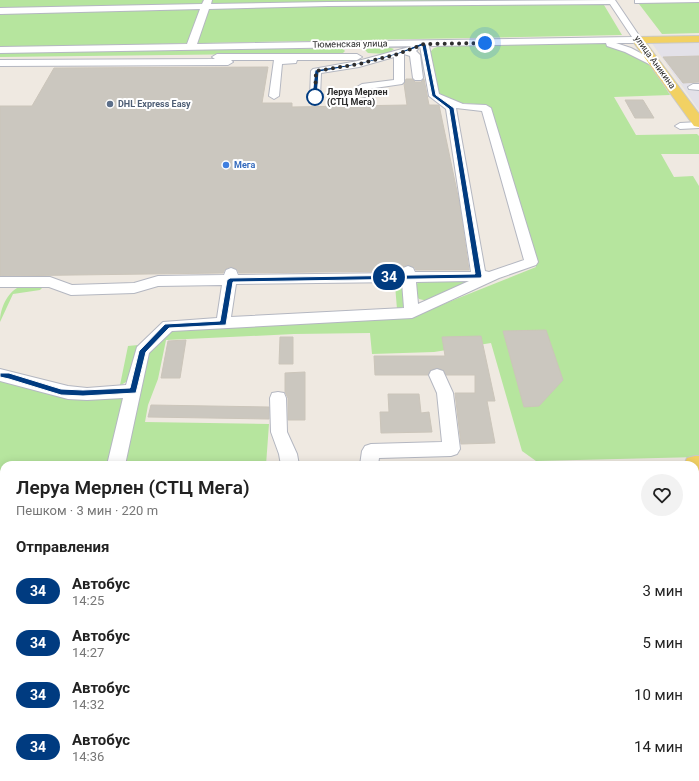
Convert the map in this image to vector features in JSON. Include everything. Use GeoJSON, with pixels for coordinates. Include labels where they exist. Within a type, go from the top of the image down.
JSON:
{"type":"FeatureCollection","features":[{"type":"Feature","properties":{"kind":"main road","name":"Тюменская улица"},"geometry":{"type":"LineString","coordinates":[[638,40],[699,39]]}},
{"type":"Feature","properties":{"kind":"main road","name":"улица Аникина"},"geometry":{"type":"LineString","coordinates":[[638,40],[699,124]]}},
{"type":"Feature","properties":{"kind":"street"},"geometry":{"type":"LineString","coordinates":[[638,1],[699,0]]}},
{"type":"Feature","properties":{"kind":"street"},"geometry":{"type":"LineString","coordinates":[[0,11],[208,4],[611,1]]}},
{"type":"Feature","properties":{"kind":"street","name":"улица Аникина"},"geometry":{"type":"LineString","coordinates":[[611,1],[638,40]]}},
{"type":"Feature","properties":{"kind":"street"},"geometry":{"type":"LineString","coordinates":[[191,47],[208,4]]}},
{"type":"Feature","properties":{"kind":"street"},"geometry":{"type":"LineString","coordinates":[[593,40],[612,44],[628,50],[656,64]]}},
{"type":"Feature","properties":{"kind":"street","name":"Тюменская улица"},"geometry":{"type":"LineString","coordinates":[[0,50],[638,40]]}},
{"type":"Feature","properties":{"kind":"street"},"geometry":{"type":"LineString","coordinates":[[355,44],[357,56]]}},
{"type":"Feature","properties":{"kind":"street"},"geometry":{"type":"LineString","coordinates":[[315,97],[316,71],[359,64],[410,50],[424,44],[434,96],[451,108],[466,223],[479,276]]}},
{"type":"Feature","properties":{"kind":"street"},"geometry":{"type":"LineString","coordinates":[[410,50],[406,57],[414,78]]}},
{"type":"Feature","properties":{"kind":"street"},"geometry":{"type":"LineString","coordinates":[[0,59],[357,56],[395,54]]}},
{"type":"Feature","properties":{"kind":"street"},"geometry":{"type":"LineString","coordinates":[[365,94],[362,87],[399,82],[395,54]]}},
{"type":"Feature","properties":{"kind":"street"},"geometry":{"type":"LineString","coordinates":[[274,96],[278,61],[337,60],[357,56]]}},
{"type":"Feature","properties":{"kind":"street"},"geometry":{"type":"LineString","coordinates":[[0,63],[237,62]]}},
{"type":"Feature","properties":{"kind":"street"},"geometry":{"type":"LineString","coordinates":[[117,461],[142,351],[168,326],[412,313],[494,276],[531,262],[486,108],[462,107],[434,96]]}},
{"type":"Feature","properties":{"kind":"street"},"geometry":{"type":"LineString","coordinates":[[680,126],[699,124]]}},
{"type":"Feature","properties":{"kind":"street"},"geometry":{"type":"LineString","coordinates":[[3,283],[50,282],[71,290],[134,288],[158,281],[230,276],[409,274],[494,276]]}},
{"type":"Feature","properties":{"kind":"street"},"geometry":{"type":"LineString","coordinates":[[409,274],[412,313]]}},
{"type":"Feature","properties":{"kind":"street"},"geometry":{"type":"LineString","coordinates":[[224,324],[230,276]]}},
{"type":"Feature","properties":{"kind":"street"},"geometry":{"type":"LineString","coordinates":[[0,375],[9,376],[61,392],[83,393],[133,391]]}},
{"type":"Feature","properties":{"kind":"street"},"geometry":{"type":"LineString","coordinates":[[370,461],[371,451],[451,448],[445,393],[436,375]]}},
{"type":"Feature","properties":{"kind":"street"},"geometry":{"type":"LineString","coordinates":[[278,398],[279,432],[289,461]]}},
{"type":"Feature","properties":{"kind":"shaded area"},"geometry":{"type":"Polygon","coordinates":[[[651,42],[699,42],[699,110],[651,42]]]}},
{"type":"Feature","properties":{"kind":"green space"},"geometry":{"type":"Polygon","coordinates":[[[0,0],[601,0],[622,35],[0,47],[0,0]]]}},
{"type":"Feature","properties":{"kind":"green space"},"geometry":{"type":"Polygon","coordinates":[[[636,0],[699,0],[699,33],[662,34],[636,0]]]}},
{"type":"Feature","properties":{"kind":"green space"},"geometry":{"type":"Polygon","coordinates":[[[588,43],[609,44],[648,61],[670,95],[614,97],[636,135],[697,134],[699,136],[699,154],[661,154],[674,177],[693,176],[699,186],[699,457],[536,461],[522,451],[491,343],[434,352],[372,354],[370,333],[294,334],[166,340],[158,379],[148,405],[145,422],[269,424],[266,461],[124,461],[147,352],[171,331],[431,309],[536,267],[491,108],[486,105],[457,103],[450,101],[437,92],[428,54],[434,48],[441,46],[588,43]]]}},
{"type":"Feature","properties":{"kind":"green space"},"geometry":{"type":"Polygon","coordinates":[[[388,47],[394,49],[387,54],[368,53],[364,49],[366,48],[388,47]]]}},
{"type":"Feature","properties":{"kind":"green space"},"geometry":{"type":"Polygon","coordinates":[[[338,48],[345,51],[343,53],[0,57],[0,53],[338,48]]]}},
{"type":"Feature","properties":{"kind":"green space"},"geometry":{"type":"Polygon","coordinates":[[[473,280],[428,301],[419,299],[417,296],[416,286],[418,282],[473,280]]]}},
{"type":"Feature","properties":{"kind":"green space"},"geometry":{"type":"Polygon","coordinates":[[[387,281],[400,282],[403,284],[404,307],[397,309],[395,285],[385,284],[387,281]]]}},
{"type":"Feature","properties":{"kind":"green space"},"geometry":{"type":"Polygon","coordinates":[[[22,286],[42,288],[40,290],[13,294],[0,322],[1,311],[9,295],[17,288],[22,286]]]}},
{"type":"Feature","properties":{"kind":"green space"},"geometry":{"type":"Polygon","coordinates":[[[138,345],[134,368],[129,379],[120,385],[128,346],[138,345]]]}},
{"type":"Feature","properties":{"kind":"green space"},"geometry":{"type":"Polygon","coordinates":[[[2,381],[60,397],[125,394],[109,461],[0,461],[0,382],[2,381]]]}},
{"type":"Feature","properties":{"kind":"building"},"geometry":{"type":"Polygon","coordinates":[[[699,56],[699,82],[683,83],[663,57],[699,56]]]}},
{"type":"Feature","properties":{"kind":"building","name":"Мега"},"geometry":{"type":"Polygon","coordinates":[[[268,67],[262,103],[292,103],[292,107],[407,105],[404,84],[406,79],[421,82],[424,79],[429,105],[439,105],[459,201],[469,270],[416,270],[414,267],[407,265],[402,267],[400,271],[239,273],[237,269],[230,267],[225,269],[223,273],[0,276],[0,106],[32,106],[54,68],[268,67]]]}},
{"type":"Feature","properties":{"kind":"building"},"geometry":{"type":"Polygon","coordinates":[[[625,100],[643,100],[654,118],[635,118],[625,100]]]}},
{"type":"Feature","properties":{"kind":"building"},"geometry":{"type":"Polygon","coordinates":[[[546,330],[563,380],[539,406],[524,407],[503,331],[546,330]]]}},
{"type":"Feature","properties":{"kind":"building"},"geometry":{"type":"Polygon","coordinates":[[[481,336],[495,401],[487,401],[495,443],[461,444],[455,393],[475,393],[475,375],[446,375],[443,370],[437,368],[431,370],[428,375],[375,375],[374,356],[445,356],[442,337],[481,336]]]}},
{"type":"Feature","properties":{"kind":"building"},"geometry":{"type":"Polygon","coordinates":[[[280,337],[293,337],[293,364],[279,364],[280,337]]]}},
{"type":"Feature","properties":{"kind":"building"},"geometry":{"type":"Polygon","coordinates":[[[186,340],[180,378],[161,378],[168,341],[186,340]]]}},
{"type":"Feature","properties":{"kind":"building"},"geometry":{"type":"Polygon","coordinates":[[[305,372],[305,420],[288,420],[288,398],[285,392],[285,373],[305,372]]]}},
{"type":"Feature","properties":{"kind":"building"},"geometry":{"type":"Polygon","coordinates":[[[388,394],[419,394],[421,413],[429,412],[432,432],[381,433],[380,412],[389,412],[388,394]]]}},
{"type":"Feature","properties":{"kind":"building"},"geometry":{"type":"Polygon","coordinates":[[[151,405],[269,407],[269,419],[148,417],[151,405]]]}},
{"type":"Feature","properties":{"kind":"bus line","name":"34"},"geometry":{"type":"LineString","coordinates":[[0,375],[9,376],[61,392],[83,393],[133,391],[142,351],[168,326],[224,324],[230,280],[479,276],[451,108],[434,96],[424,44],[398,54],[359,64],[316,71],[315,97]]}},
{"type":"Feature","properties":{"kind":"place","name":"Леруа Мерлен (СТЦ Мега)"},"geometry":{"type":"Point","coordinates":[315,97]}},
{"type":"Feature","properties":{"kind":"place","name":"DHL Express Easy"},"geometry":{"type":"Point","coordinates":[110,104]}},
{"type":"Feature","properties":{"kind":"place","name":"Мега"},"geometry":{"type":"Point","coordinates":[226,165]}},
{"type":"Feature","properties":{"kind":"route"},"geometry":{"type":"LineString","coordinates":[[315,97],[316,71],[359,64],[398,54],[424,44],[485,43]]}}]}
